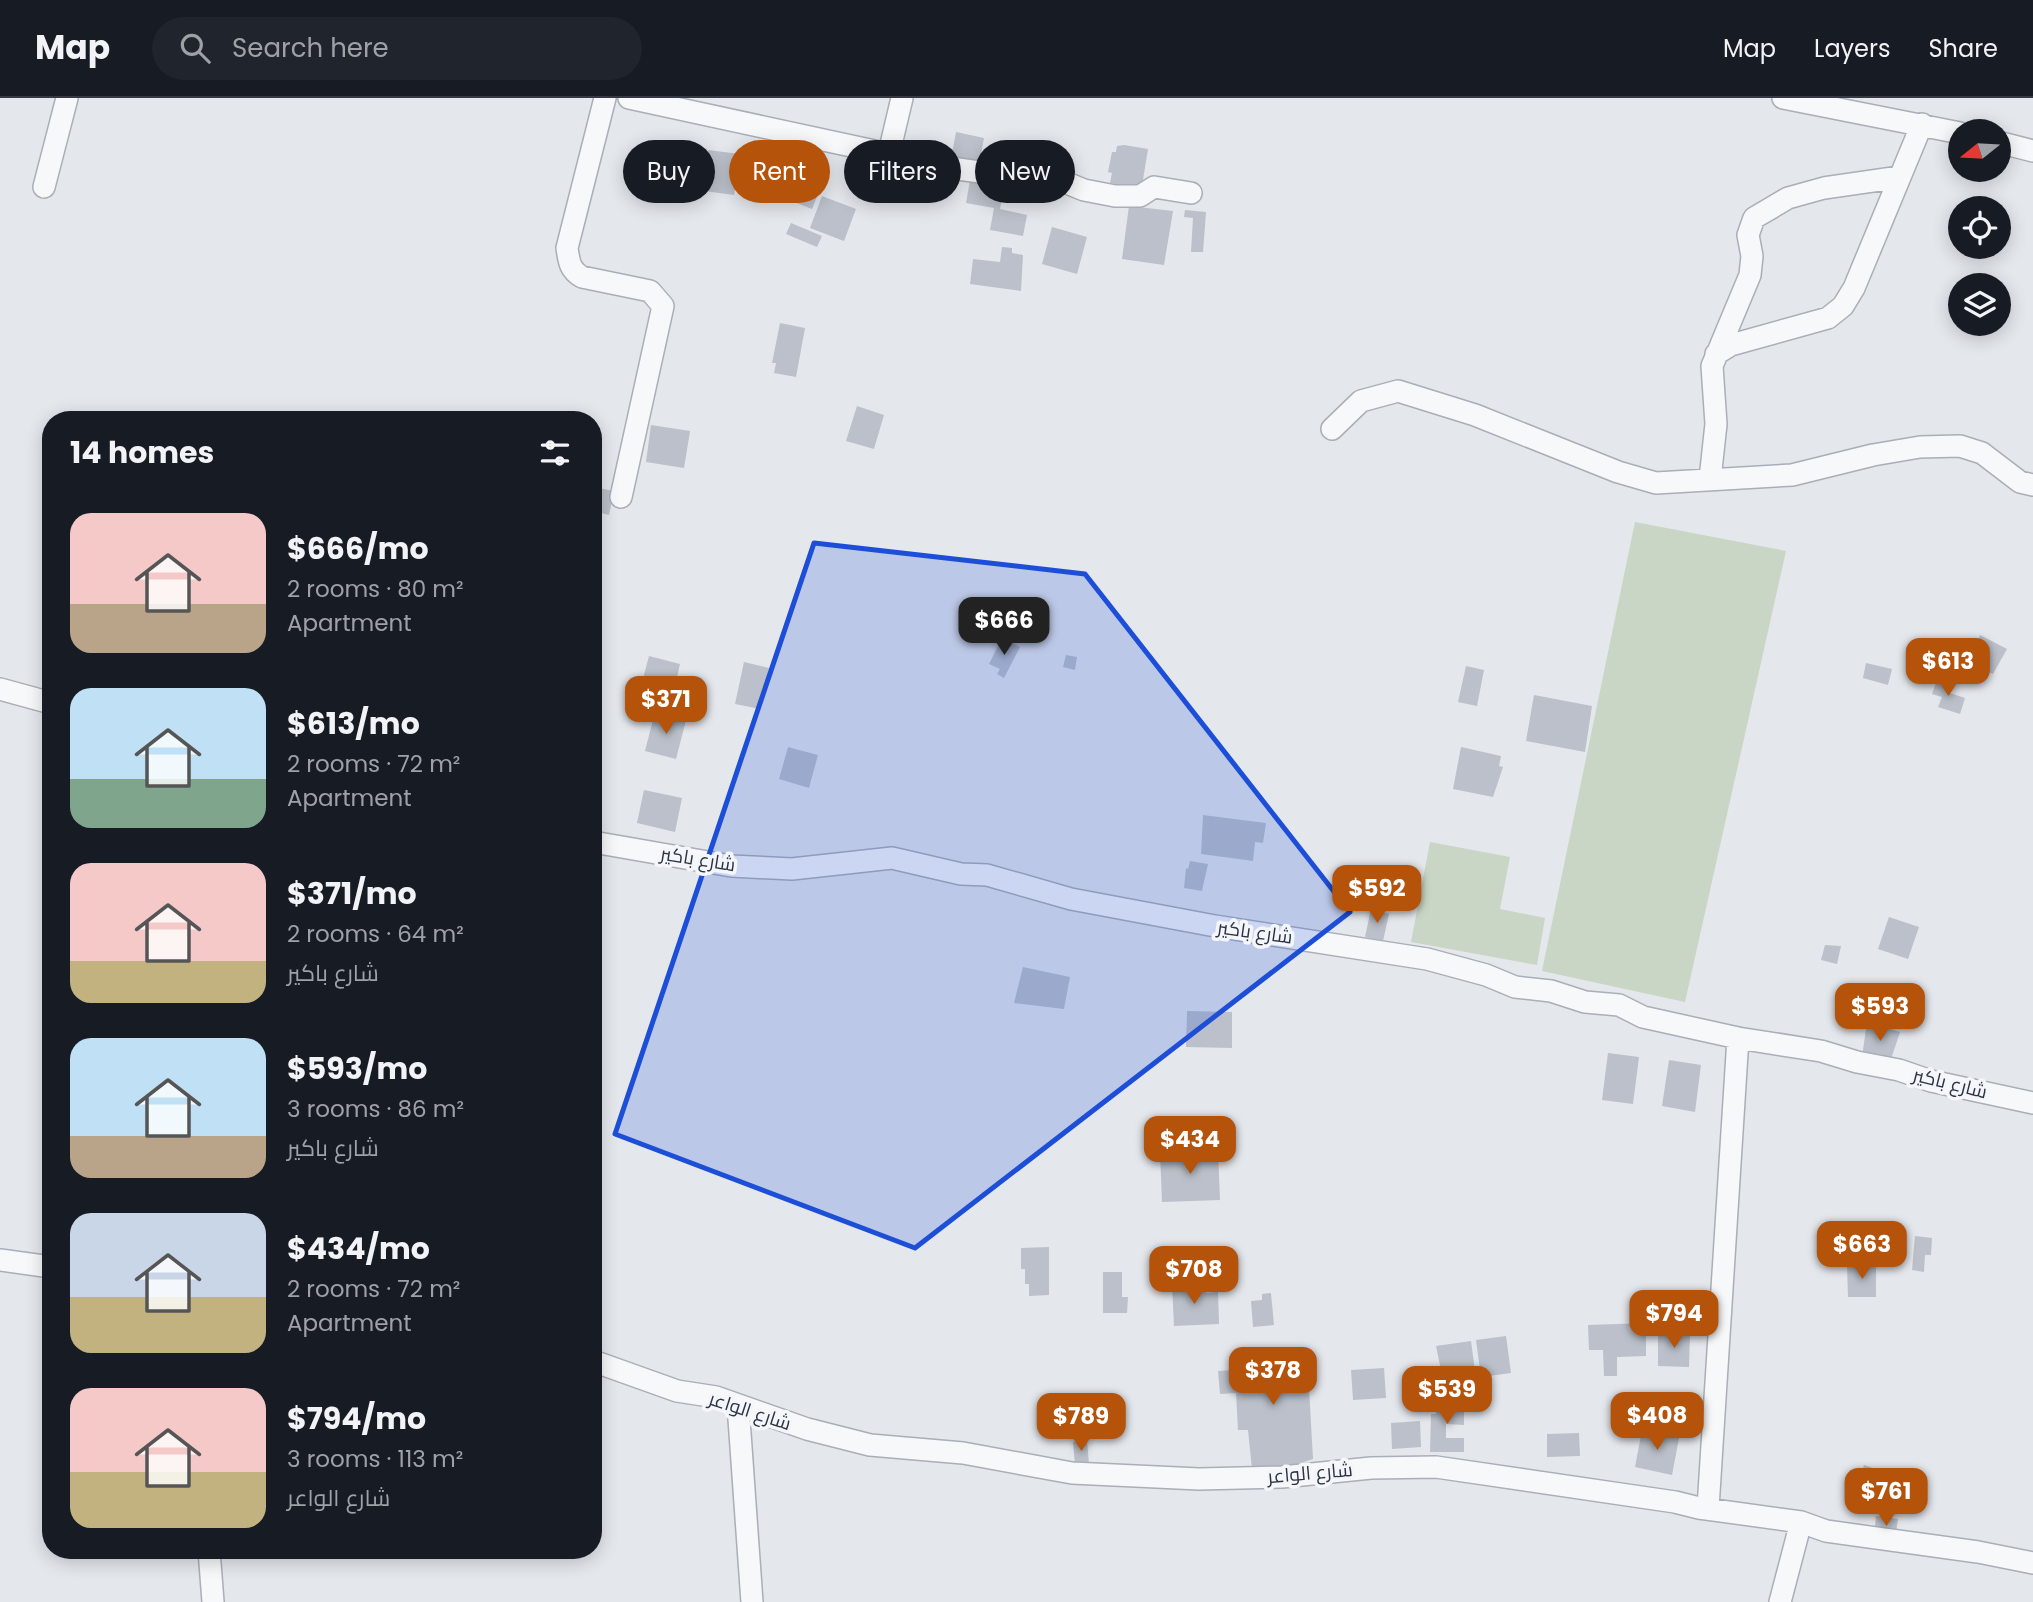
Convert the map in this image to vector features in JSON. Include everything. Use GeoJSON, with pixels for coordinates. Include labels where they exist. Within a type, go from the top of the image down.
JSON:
{"type":"FeatureCollection","features":[{"type":"Feature","properties":{"kind":"street"},"geometry":{"type":"LineString","coordinates":[[44,187],[66,98]]}},
{"type":"Feature","properties":{"kind":"street"},"geometry":{"type":"LineString","coordinates":[[605,98],[567,248],[569,262],[573,272],[582,277],[650,291],[663,306],[621,497]]}},
{"type":"Feature","properties":{"kind":"street"},"geometry":{"type":"LineString","coordinates":[[629,98],[844,143]]}},
{"type":"Feature","properties":{"kind":"street"},"geometry":{"type":"LineString","coordinates":[[892,140],[902,98]]}},
{"type":"Feature","properties":{"kind":"street"},"geometry":{"type":"LineString","coordinates":[[1783,98],[1948,130]]}},
{"type":"Feature","properties":{"kind":"street"},"geometry":{"type":"LineString","coordinates":[[1716,354],[1731,345],[1828,318],[1843,306],[1854,289],[1922,124]]}},
{"type":"Feature","properties":{"kind":"street"},"geometry":{"type":"LineString","coordinates":[[2011,145],[2033,151]]}},
{"type":"Feature","properties":{"kind":"street"},"geometry":{"type":"LineString","coordinates":[[961,169],[1043,181],[1062,181],[1084,190],[1115,196],[1140,196],[1154,187],[1191,193]]}},
{"type":"Feature","properties":{"kind":"street"},"geometry":{"type":"LineString","coordinates":[[1710,479],[1716,424],[1712,366],[1750,275],[1752,256],[1748,235],[1754,218],[1788,198],[1824,188],[1900,177]]}},
{"type":"Feature","properties":{"kind":"street"},"geometry":{"type":"LineString","coordinates":[[1332,429],[1361,401],[1398,391],[1475,415],[1639,479],[1656,483],[1791,475],[1873,455],[1920,447],[1960,446],[1982,453],[2020,482],[2033,485]]}},
{"type":"Feature","properties":{"kind":"street"},"geometry":{"type":"LineString","coordinates":[[0,689],[42,701]]}},
{"type":"Feature","properties":{"kind":"street","name":"شارع باكير"},"geometry":{"type":"LineString","coordinates":[[602,844],[732,866],[792,869],[892,858],[961,874],[987,875],[1070,899],[1202,924],[1427,959],[1515,986],[1551,991],[1586,1002],[1619,1005],[1643,1017],[1738,1042],[1821,1051],[1857,1062],[1899,1070],[1931,1081],[2033,1103]]}},
{"type":"Feature","properties":{"kind":"street"},"geometry":{"type":"LineString","coordinates":[[1708,1508],[1737,1102],[1733,1090],[1738,1042]]}},
{"type":"Feature","properties":{"kind":"street"},"geometry":{"type":"LineString","coordinates":[[0,1260],[42,1266]]}},
{"type":"Feature","properties":{"kind":"street","name":"شارع الواعر"},"geometry":{"type":"LineString","coordinates":[[602,1365],[643,1381],[738,1405],[807,1429],[870,1445],[963,1453],[1072,1474],[1213,1479],[1282,1477],[1371,1468],[1436,1467],[1545,1481],[1708,1508],[1800,1527],[1978,1552],[2033,1563]]}},
{"type":"Feature","properties":{"kind":"street"},"geometry":{"type":"LineString","coordinates":[[738,1405],[752,1602]]}},
{"type":"Feature","properties":{"kind":"street"},"geometry":{"type":"LineString","coordinates":[[1780,1602],[1800,1527]]}},
{"type":"Feature","properties":{"kind":"street"},"geometry":{"type":"LineString","coordinates":[[210,1559],[213,1602]]}},
{"type":"Feature","properties":{"kind":"highlighted area"},"geometry":{"type":"Polygon","coordinates":[[[814,543],[1085,574],[1350,912],[915,1248],[615,1134],[814,543]]]}},
{"type":"Feature","properties":{"kind":"green space"},"geometry":{"type":"Polygon","coordinates":[[[1635,522],[1786,551],[1685,1002],[1542,971],[1635,522]]]}},
{"type":"Feature","properties":{"kind":"green space"},"geometry":{"type":"Polygon","coordinates":[[[1430,842],[1510,857],[1500,909],[1545,918],[1537,965],[1411,942],[1430,842]]]}},
{"type":"Feature","properties":{"kind":"building"},"geometry":{"type":"Polygon","coordinates":[[[956,132],[984,138],[975,140],[975,164],[961,162],[961,140],[955,140],[956,132]]]}},
{"type":"Feature","properties":{"kind":"building"},"geometry":{"type":"Polygon","coordinates":[[[1117,146],[1148,149],[1141,192],[1110,183],[1112,173],[1108,172],[1112,152],[1116,152],[1117,146]]]}},
{"type":"Feature","properties":{"kind":"building"},"geometry":{"type":"Polygon","coordinates":[[[715,151],[729,153],[729,194],[715,192],[715,151]]]}},
{"type":"Feature","properties":{"kind":"building"},"geometry":{"type":"Polygon","coordinates":[[[970,180],[975,181],[975,203],[1001,203],[1000,209],[1027,215],[1023,236],[990,230],[994,208],[966,203],[970,180]]]}},
{"type":"Feature","properties":{"kind":"building"},"geometry":{"type":"Polygon","coordinates":[[[830,199],[856,209],[844,241],[810,228],[819,203],[830,203],[830,199]]]}},
{"type":"Feature","properties":{"kind":"building"},"geometry":{"type":"Polygon","coordinates":[[[797,203],[814,203],[812,209],[797,203]]]}},
{"type":"Feature","properties":{"kind":"building"},"geometry":{"type":"Polygon","coordinates":[[[1129,206],[1173,211],[1164,265],[1122,259],[1129,206]]]}},
{"type":"Feature","properties":{"kind":"building"},"geometry":{"type":"Polygon","coordinates":[[[1185,210],[1206,212],[1203,252],[1191,252],[1193,218],[1184,217],[1185,210]]]}},
{"type":"Feature","properties":{"kind":"building"},"geometry":{"type":"Polygon","coordinates":[[[791,223],[822,236],[817,247],[786,234],[791,223]]]}},
{"type":"Feature","properties":{"kind":"building"},"geometry":{"type":"Polygon","coordinates":[[[1052,227],[1087,237],[1077,274],[1042,264],[1052,227]]]}},
{"type":"Feature","properties":{"kind":"building"},"geometry":{"type":"Polygon","coordinates":[[[1002,247],[1012,248],[1012,253],[1023,255],[1021,291],[970,284],[973,259],[1000,262],[1002,247]]]}},
{"type":"Feature","properties":{"kind":"building"},"geometry":{"type":"Polygon","coordinates":[[[780,323],[805,328],[796,377],[774,373],[776,363],[772,363],[780,323]]]}},
{"type":"Feature","properties":{"kind":"building"},"geometry":{"type":"Polygon","coordinates":[[[857,406],[884,415],[874,449],[846,441],[857,406]]]}},
{"type":"Feature","properties":{"kind":"building"},"geometry":{"type":"Polygon","coordinates":[[[651,425],[690,431],[684,468],[646,462],[651,425]]]}},
{"type":"Feature","properties":{"kind":"building"},"geometry":{"type":"Polygon","coordinates":[[[602,489],[614,491],[609,515],[602,513],[602,489]]]}},
{"type":"Feature","properties":{"kind":"building"},"geometry":{"type":"Polygon","coordinates":[[[1980,635],[2007,649],[1993,674],[1971,663],[1980,635]]]}},
{"type":"Feature","properties":{"kind":"building"},"geometry":{"type":"Polygon","coordinates":[[[1002,638],[1020,647],[1004,678],[997,674],[1000,669],[989,664],[1002,638]]]}},
{"type":"Feature","properties":{"kind":"building"},"geometry":{"type":"Polygon","coordinates":[[[1066,655],[1077,657],[1075,670],[1063,667],[1066,655]]]}},
{"type":"Feature","properties":{"kind":"building"},"geometry":{"type":"Polygon","coordinates":[[[649,656],[680,664],[672,698],[640,690],[649,656]]]}},
{"type":"Feature","properties":{"kind":"building"},"geometry":{"type":"Polygon","coordinates":[[[744,662],[769,668],[760,709],[735,704],[744,662]]]}},
{"type":"Feature","properties":{"kind":"building"},"geometry":{"type":"Polygon","coordinates":[[[1866,663],[1892,669],[1888,685],[1863,678],[1866,663]]]}},
{"type":"Feature","properties":{"kind":"building"},"geometry":{"type":"Polygon","coordinates":[[[1466,666],[1484,670],[1477,706],[1458,702],[1466,666]]]}},
{"type":"Feature","properties":{"kind":"building"},"geometry":{"type":"Polygon","coordinates":[[[1937,680],[1949,684],[1947,692],[1965,698],[1960,714],[1938,707],[1942,697],[1932,694],[1937,680]]]}},
{"type":"Feature","properties":{"kind":"building"},"geometry":{"type":"Polygon","coordinates":[[[1534,695],[1592,706],[1585,752],[1526,741],[1534,695]]]}},
{"type":"Feature","properties":{"kind":"building"},"geometry":{"type":"Polygon","coordinates":[[[655,712],[686,720],[676,759],[645,751],[655,712]]]}},
{"type":"Feature","properties":{"kind":"building"},"geometry":{"type":"Polygon","coordinates":[[[788,747],[818,755],[809,788],[779,779],[788,747]]]}},
{"type":"Feature","properties":{"kind":"building"},"geometry":{"type":"Polygon","coordinates":[[[1461,747],[1501,756],[1499,766],[1503,767],[1493,797],[1453,789],[1461,747]]]}},
{"type":"Feature","properties":{"kind":"building"},"geometry":{"type":"Polygon","coordinates":[[[644,790],[682,798],[675,832],[637,823],[644,790]]]}},
{"type":"Feature","properties":{"kind":"building"},"geometry":{"type":"Polygon","coordinates":[[[1203,815],[1266,823],[1263,843],[1255,842],[1253,861],[1201,854],[1203,815]]]}},
{"type":"Feature","properties":{"kind":"building"},"geometry":{"type":"Polygon","coordinates":[[[1190,861],[1208,864],[1202,891],[1184,888],[1186,868],[1188,869],[1190,861]]]}},
{"type":"Feature","properties":{"kind":"building"},"geometry":{"type":"Polygon","coordinates":[[[1371,909],[1389,914],[1383,941],[1365,937],[1371,909]]]}},
{"type":"Feature","properties":{"kind":"building"},"geometry":{"type":"Polygon","coordinates":[[[1889,917],[1919,927],[1908,959],[1878,949],[1889,917]]]}},
{"type":"Feature","properties":{"kind":"building"},"geometry":{"type":"Polygon","coordinates":[[[1825,945],[1841,946],[1837,964],[1821,960],[1825,945]]]}},
{"type":"Feature","properties":{"kind":"building"},"geometry":{"type":"Polygon","coordinates":[[[1023,967],[1070,977],[1064,1009],[1014,1003],[1023,967]]]}},
{"type":"Feature","properties":{"kind":"building"},"geometry":{"type":"Polygon","coordinates":[[[1187,1011],[1232,1012],[1232,1048],[1186,1047],[1187,1011]]]}},
{"type":"Feature","properties":{"kind":"building"},"geometry":{"type":"Polygon","coordinates":[[[1867,1022],[1900,1032],[1890,1062],[1862,1057],[1867,1022]]]}},
{"type":"Feature","properties":{"kind":"building"},"geometry":{"type":"Polygon","coordinates":[[[1608,1053],[1639,1057],[1633,1104],[1602,1100],[1608,1053]]]}},
{"type":"Feature","properties":{"kind":"building"},"geometry":{"type":"Polygon","coordinates":[[[1669,1060],[1701,1065],[1695,1112],[1662,1106],[1669,1060]]]}},
{"type":"Feature","properties":{"kind":"building"},"geometry":{"type":"Polygon","coordinates":[[[1218,1150],[1220,1200],[1162,1202],[1160,1152],[1218,1150]]]}},
{"type":"Feature","properties":{"kind":"building"},"geometry":{"type":"Polygon","coordinates":[[[1915,1236],[1932,1238],[1931,1255],[1925,1255],[1924,1272],[1912,1270],[1915,1236]]]}},
{"type":"Feature","properties":{"kind":"building"},"geometry":{"type":"Polygon","coordinates":[[[1049,1247],[1049,1295],[1029,1296],[1029,1284],[1025,1284],[1025,1269],[1021,1269],[1021,1248],[1049,1247]]]}},
{"type":"Feature","properties":{"kind":"building"},"geometry":{"type":"Polygon","coordinates":[[[1847,1266],[1876,1266],[1876,1297],[1848,1297],[1847,1266]]]}},
{"type":"Feature","properties":{"kind":"building"},"geometry":{"type":"Polygon","coordinates":[[[1103,1272],[1122,1272],[1122,1297],[1128,1297],[1127,1313],[1103,1313],[1103,1272]]]}},
{"type":"Feature","properties":{"kind":"building"},"geometry":{"type":"Polygon","coordinates":[[[1199,1283],[1199,1288],[1206,1288],[1206,1293],[1218,1292],[1219,1324],[1174,1326],[1172,1284],[1199,1283]]]}},
{"type":"Feature","properties":{"kind":"building"},"geometry":{"type":"Polygon","coordinates":[[[1271,1293],[1274,1325],[1253,1327],[1251,1301],[1262,1300],[1262,1294],[1271,1293]]]}},
{"type":"Feature","properties":{"kind":"building"},"geometry":{"type":"Polygon","coordinates":[[[1646,1323],[1646,1356],[1617,1357],[1617,1376],[1604,1376],[1603,1350],[1589,1350],[1588,1325],[1646,1323]]]}},
{"type":"Feature","properties":{"kind":"building"},"geometry":{"type":"Polygon","coordinates":[[[1658,1333],[1690,1334],[1689,1367],[1658,1366],[1658,1333]]]}},
{"type":"Feature","properties":{"kind":"building"},"geometry":{"type":"Polygon","coordinates":[[[1506,1336],[1511,1373],[1481,1377],[1476,1340],[1506,1336]]]}},
{"type":"Feature","properties":{"kind":"building"},"geometry":{"type":"Polygon","coordinates":[[[1471,1341],[1475,1371],[1456,1374],[1456,1369],[1441,1370],[1436,1346],[1471,1341]]]}},
{"type":"Feature","properties":{"kind":"building"},"geometry":{"type":"Polygon","coordinates":[[[1307,1352],[1313,1459],[1281,1469],[1252,1469],[1248,1430],[1238,1430],[1236,1393],[1220,1394],[1218,1371],[1233,1370],[1235,1388],[1233,1356],[1307,1352]]]}},
{"type":"Feature","properties":{"kind":"building"},"geometry":{"type":"Polygon","coordinates":[[[1384,1368],[1386,1398],[1353,1400],[1351,1370],[1384,1368]]]}},
{"type":"Feature","properties":{"kind":"building"},"geometry":{"type":"Polygon","coordinates":[[[1657,1392],[1690,1398],[1685,1427],[1652,1421],[1657,1392]]]}},
{"type":"Feature","properties":{"kind":"building"},"geometry":{"type":"Polygon","coordinates":[[[1436,1399],[1464,1400],[1464,1425],[1446,1424],[1446,1438],[1464,1438],[1464,1452],[1430,1452],[1431,1414],[1436,1414],[1436,1399]]]}},
{"type":"Feature","properties":{"kind":"building"},"geometry":{"type":"Polygon","coordinates":[[[1420,1421],[1421,1447],[1392,1449],[1391,1423],[1420,1421]]]}},
{"type":"Feature","properties":{"kind":"building"},"geometry":{"type":"Polygon","coordinates":[[[1642,1430],[1679,1438],[1672,1475],[1635,1467],[1642,1430]]]}},
{"type":"Feature","properties":{"kind":"building"},"geometry":{"type":"Polygon","coordinates":[[[1579,1433],[1580,1456],[1547,1457],[1547,1434],[1579,1433]]]}},
{"type":"Feature","properties":{"kind":"building"},"geometry":{"type":"Polygon","coordinates":[[[1087,1440],[1089,1464],[1075,1465],[1073,1442],[1087,1440]]]}},
{"type":"Feature","properties":{"kind":"building"},"geometry":{"type":"Polygon","coordinates":[[[1864,1465],[1894,1475],[1887,1497],[1857,1487],[1864,1465]]]}},
{"type":"Feature","properties":{"kind":"building"},"geometry":{"type":"Polygon","coordinates":[[[1876,1516],[1898,1519],[1895,1540],[1874,1537],[1876,1516]]]}}]}
